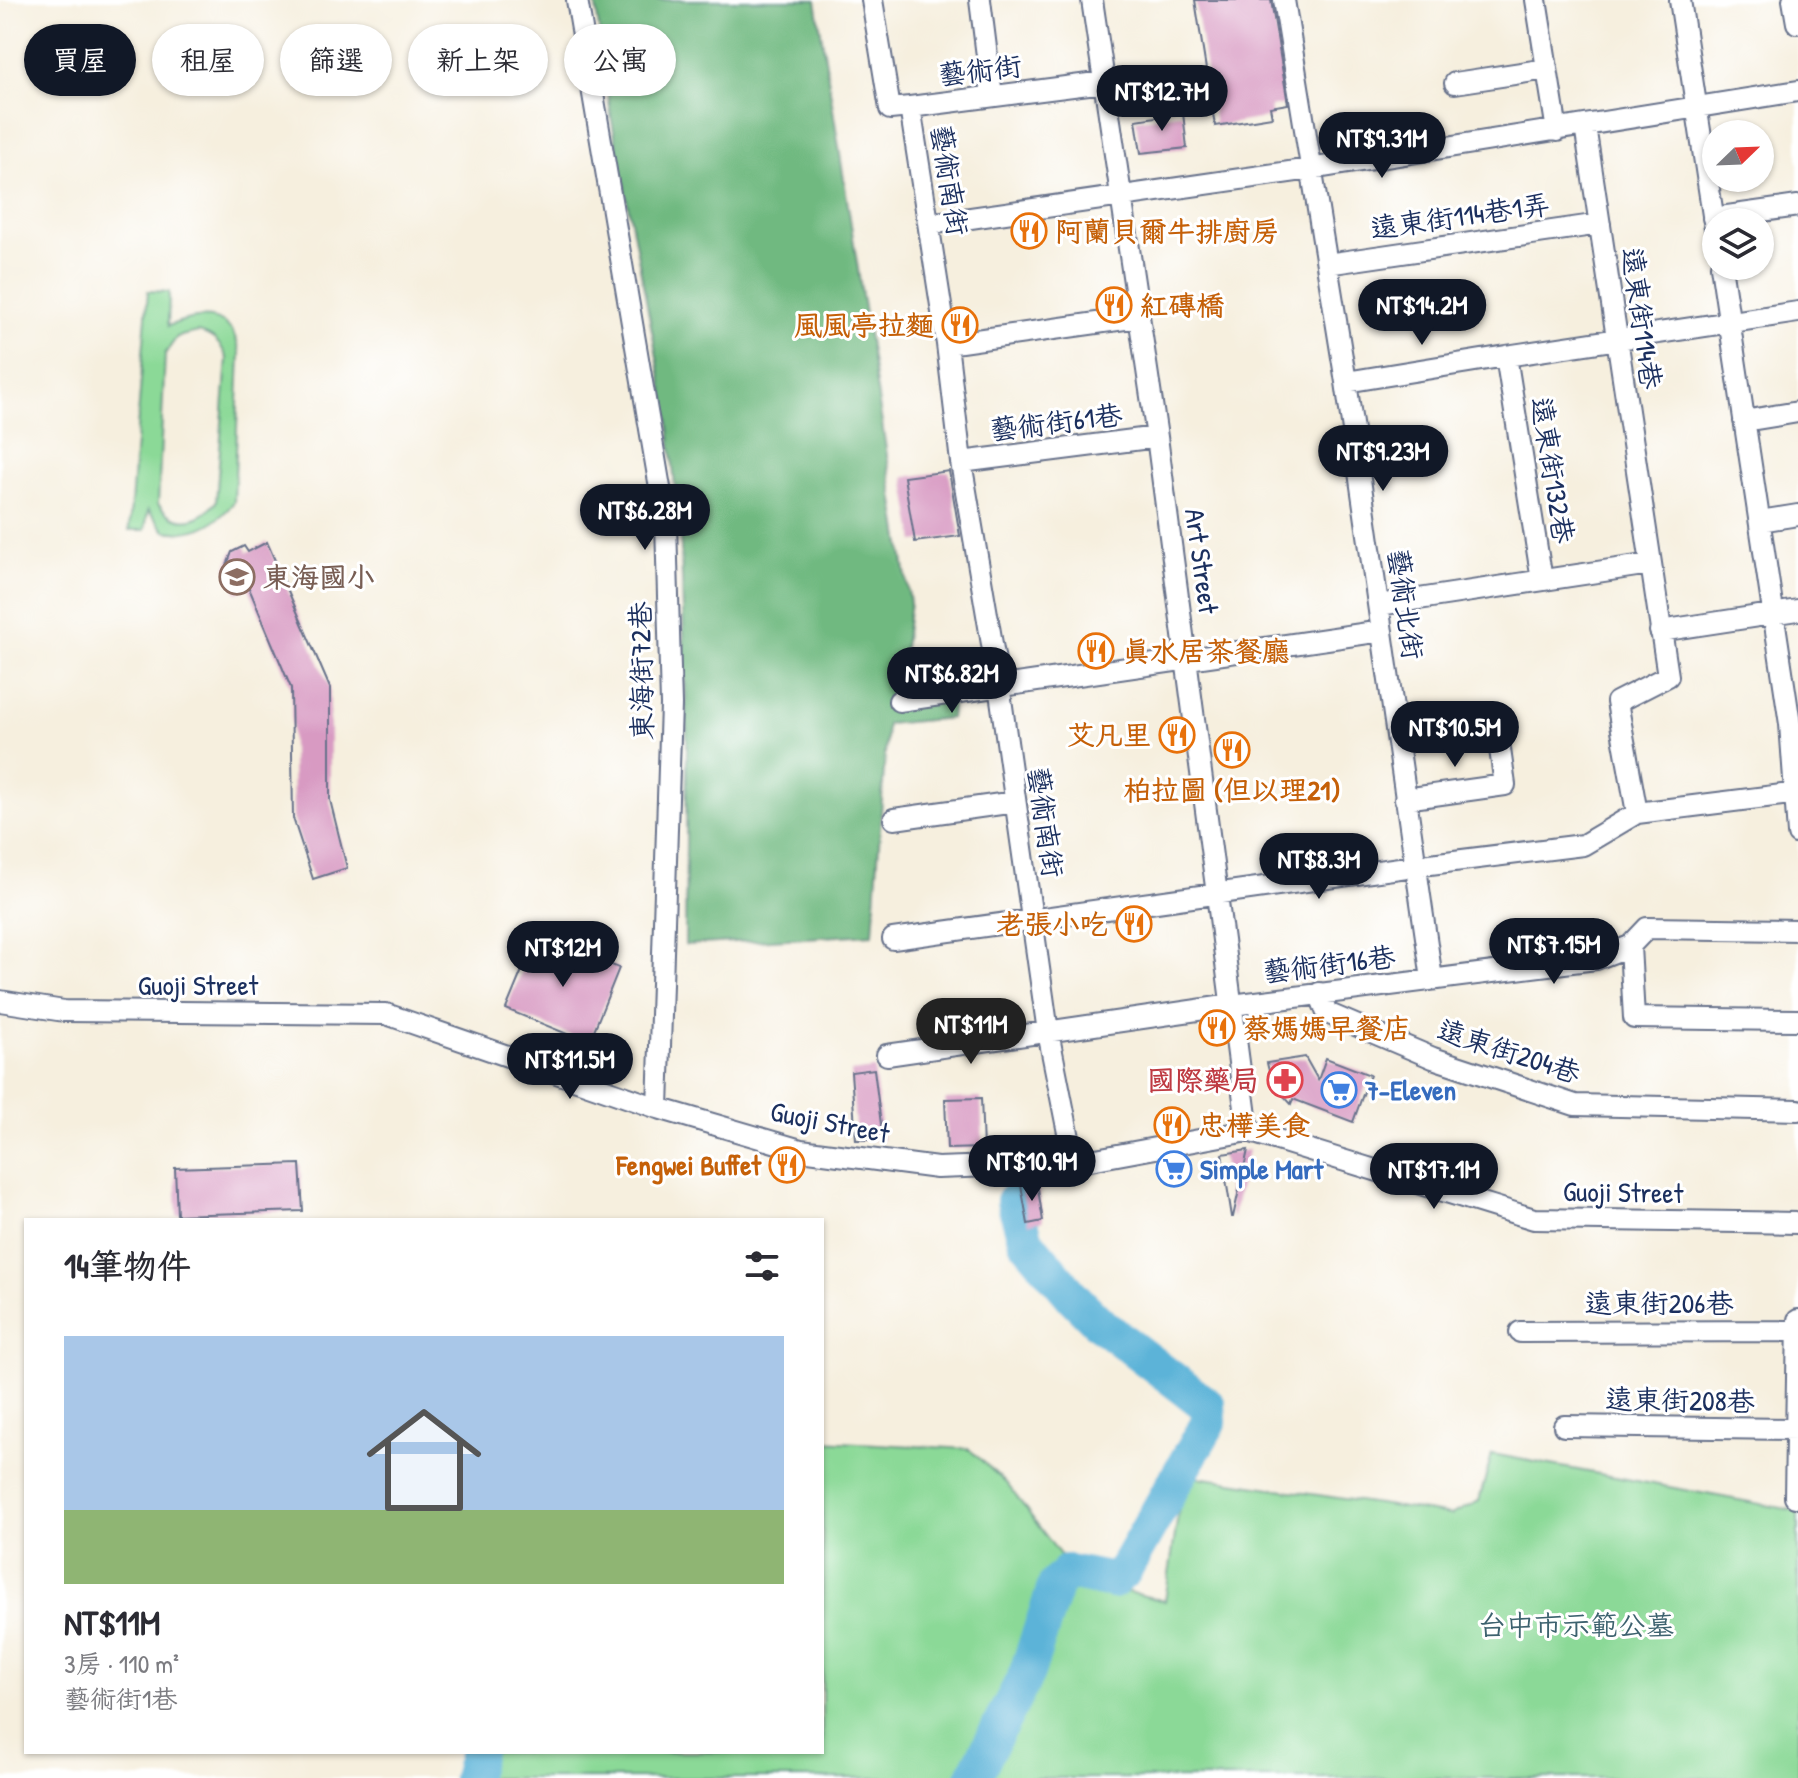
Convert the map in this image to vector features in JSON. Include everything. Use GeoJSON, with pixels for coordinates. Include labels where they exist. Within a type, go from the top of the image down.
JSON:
{"type":"FeatureCollection","features":[{"type":"Feature","properties":{"kind":"street","name":"東海街72巷"},"geometry":{"type":"LineString","coordinates":[[577,0],[666,523],[671,705],[658,1108]]}},
{"type":"Feature","properties":{"kind":"street","name":"藝術南街"},"geometry":{"type":"LineString","coordinates":[[872,0],[890,109],[910,107],[947,344],[961,462],[999,685],[1048,1032],[1074,1163]]}},
{"type":"Feature","properties":{"kind":"street"},"geometry":{"type":"LineString","coordinates":[[980,0],[992,96]]}},
{"type":"Feature","properties":{"kind":"street","name":"Art Street"},"geometry":{"type":"LineString","coordinates":[[1092,0],[1157,437],[1248,1131]]}},
{"type":"Feature","properties":{"kind":"street","name":"藝術北街"},"geometry":{"type":"LineString","coordinates":[[1285,0],[1346,382],[1432,979]]}},
{"type":"Feature","properties":{"kind":"street"},"geometry":{"type":"LineString","coordinates":[[1536,0],[1557,131]]}},
{"type":"Feature","properties":{"kind":"street"},"geometry":{"type":"LineString","coordinates":[[1680,0],[1712,208]]}},
{"type":"Feature","properties":{"kind":"street"},"geometry":{"type":"LineString","coordinates":[[1793,0],[1797,23]]}},
{"type":"Feature","properties":{"kind":"street"},"geometry":{"type":"LineString","coordinates":[[1455,83],[1547,69]]}},
{"type":"Feature","properties":{"kind":"street","name":"藝術街"},"geometry":{"type":"LineString","coordinates":[[910,107],[1104,82]]}},
{"type":"Feature","properties":{"kind":"street"},"geometry":{"type":"LineString","coordinates":[[929,224],[1122,198],[1798,91]]}},
{"type":"Feature","properties":{"kind":"street","name":"遠東街114巷"},"geometry":{"type":"LineString","coordinates":[[1585,126],[1668,676],[1617,702],[1637,813]]}},
{"type":"Feature","properties":{"kind":"street"},"geometry":{"type":"LineString","coordinates":[[1774,212],[1798,206]]}},
{"type":"Feature","properties":{"kind":"street","name":"遠東街114巷1弄"},"geometry":{"type":"LineString","coordinates":[[1327,264],[1600,224]]}},
{"type":"Feature","properties":{"kind":"street"},"geometry":{"type":"LineString","coordinates":[[1723,280],[1773,614],[1794,723],[1798,834]]}},
{"type":"Feature","properties":{"kind":"street"},"geometry":{"type":"LineString","coordinates":[[1346,382],[1798,312]]}},
{"type":"Feature","properties":{"kind":"street"},"geometry":{"type":"LineString","coordinates":[[947,344],[1139,317]]}},
{"type":"Feature","properties":{"kind":"street","name":"遠東街132巷"},"geometry":{"type":"LineString","coordinates":[[1506,356],[1542,580]]}},
{"type":"Feature","properties":{"kind":"street"},"geometry":{"type":"LineString","coordinates":[[1744,421],[1798,412]]}},
{"type":"Feature","properties":{"kind":"street","name":"藝術街61巷"},"geometry":{"type":"LineString","coordinates":[[961,462],[1157,437]]}},
{"type":"Feature","properties":{"kind":"street"},"geometry":{"type":"LineString","coordinates":[[1760,521],[1798,515]]}},
{"type":"Feature","properties":{"kind":"street"},"geometry":{"type":"LineString","coordinates":[[1379,605],[1650,564]]}},
{"type":"Feature","properties":{"kind":"street"},"geometry":{"type":"LineString","coordinates":[[1660,631],[1798,610]]}},
{"type":"Feature","properties":{"kind":"street"},"geometry":{"type":"LineString","coordinates":[[899,701],[1382,631]]}},
{"type":"Feature","properties":{"kind":"street"},"geometry":{"type":"LineString","coordinates":[[1405,799],[1505,785],[1498,735]]}},
{"type":"Feature","properties":{"kind":"street"},"geometry":{"type":"LineString","coordinates":[[893,939],[1583,845],[1637,813],[1797,793]]}},
{"type":"Feature","properties":{"kind":"street"},"geometry":{"type":"LineString","coordinates":[[894,819],[1015,802]]}},
{"type":"Feature","properties":{"kind":"street"},"geometry":{"type":"LineString","coordinates":[[1798,930],[1647,928],[1630,946],[1634,1018],[1798,1020]]}},
{"type":"Feature","properties":{"kind":"street","name":"藝術街16巷"},"geometry":{"type":"LineString","coordinates":[[887,1055],[1319,993],[1596,959],[1630,946]]}},
{"type":"Feature","properties":{"kind":"street","name":"遠東街204巷"},"geometry":{"type":"LineString","coordinates":[[1319,993],[1327,1013],[1433,1058],[1575,1105],[1798,1110]]}},
{"type":"Feature","properties":{"kind":"street","name":"Guoji Street"},"geometry":{"type":"LineString","coordinates":[[0,1001],[64,1011],[386,1014],[658,1108],[801,1150],[937,1168],[1074,1163],[1248,1131],[1534,1219],[1798,1223]]}},
{"type":"Feature","properties":{"kind":"street"},"geometry":{"type":"LineString","coordinates":[[1798,1318],[1795,1497],[1798,1497]]}},
{"type":"Feature","properties":{"kind":"street","name":"遠東街206巷"},"geometry":{"type":"LineString","coordinates":[[1520,1332],[1798,1331]]}},
{"type":"Feature","properties":{"kind":"street","name":"遠東街208巷"},"geometry":{"type":"LineString","coordinates":[[1564,1426],[1797,1429]]}},
{"type":"Feature","properties":{"kind":"green space"},"geometry":{"type":"Polygon","coordinates":[[[595,0],[816,0],[910,603],[899,684],[954,687],[951,718],[887,724],[873,934],[685,945],[687,740],[681,548],[668,415],[608,96],[676,96],[676,24],[598,24],[595,0]]]}},
{"type":"Feature","properties":{"kind":"green space"},"geometry":{"type":"Polygon","coordinates":[[[148,291],[169,292],[168,326],[192,319],[214,319],[223,322],[236,340],[240,354],[234,502],[220,517],[195,530],[165,531],[148,510],[145,530],[129,530],[148,291]],[[198,332],[177,337],[165,354],[158,504],[172,516],[187,520],[202,515],[216,502],[227,358],[216,341],[198,332]]]}},
{"type":"Feature","properties":{"kind":"green space","name":"台中市示範公墓"},"geometry":{"type":"Polygon","coordinates":[[[824,1441],[969,1449],[1007,1484],[1079,1580],[1165,1601],[1184,1475],[1451,1515],[1479,1501],[1492,1454],[1798,1511],[1798,1778],[478,1778],[476,1754],[824,1754],[824,1441]]]}},
{"type":"Feature","properties":{"kind":"building"},"geometry":{"type":"Polygon","coordinates":[[[1195,0],[1271,0],[1288,104],[1270,107],[1272,117],[1215,126],[1195,0]]]}},
{"type":"Feature","properties":{"kind":"building"},"geometry":{"type":"Polygon","coordinates":[[[1183,113],[1187,148],[1141,153],[1136,120],[1183,113]]]}},
{"type":"Feature","properties":{"kind":"building"},"geometry":{"type":"Polygon","coordinates":[[[949,471],[960,536],[915,542],[904,477],[949,471]]]}},
{"type":"Feature","properties":{"kind":"building"},"geometry":{"type":"Polygon","coordinates":[[[267,542],[330,688],[330,800],[347,868],[313,879],[293,818],[291,688],[249,588],[237,593],[226,568],[232,552],[244,546],[248,552],[267,542]]]}},
{"type":"Feature","properties":{"kind":"building"},"geometry":{"type":"Polygon","coordinates":[[[537,934],[619,968],[589,1043],[506,1009],[537,934]]]}},
{"type":"Feature","properties":{"kind":"building"},"geometry":{"type":"Polygon","coordinates":[[[1305,1057],[1318,1080],[1326,1058],[1370,1075],[1353,1122],[1293,1099],[1291,1104],[1272,1083],[1267,1063],[1305,1057]]]}},
{"type":"Feature","properties":{"kind":"building"},"geometry":{"type":"Polygon","coordinates":[[[874,1069],[883,1140],[856,1140],[851,1072],[874,1069]]]}},
{"type":"Feature","properties":{"kind":"building"},"geometry":{"type":"Polygon","coordinates":[[[981,1098],[983,1148],[947,1149],[945,1099],[981,1098]]]}},
{"type":"Feature","properties":{"kind":"building"},"geometry":{"type":"Polygon","coordinates":[[[1248,1150],[1233,1217],[1232,1217],[1222,1154],[1248,1150]]]}},
{"type":"Feature","properties":{"kind":"building"},"geometry":{"type":"Polygon","coordinates":[[[300,1164],[303,1211],[177,1215],[175,1168],[300,1164]]]}},
{"type":"Feature","properties":{"kind":"building"},"geometry":{"type":"Polygon","coordinates":[[[1037,1182],[1043,1221],[1028,1224],[1021,1185],[1037,1182]]]}},
{"type":"Feature","properties":{"kind":"waterway"},"geometry":{"type":"LineString","coordinates":[[973,1778],[1026,1675],[1056,1584],[1068,1572],[1113,1581],[1124,1571],[1209,1422],[1208,1406],[1099,1323],[1073,1297],[1026,1241],[1014,1201]]}},
{"type":"Feature","properties":{"kind":"waterway"},"geometry":{"type":"LineString","coordinates":[[470,1778],[476,1754]]}},
{"type":"Feature","properties":{"kind":"place","name":"阿蘭貝爾牛排廚房"},"geometry":{"type":"Point","coordinates":[1029,231]}},
{"type":"Feature","properties":{"kind":"place","name":"紅磚橋"},"geometry":{"type":"Point","coordinates":[1114,305]}},
{"type":"Feature","properties":{"kind":"place","name":"風風亭拉麵"},"geometry":{"type":"Point","coordinates":[960,325]}},
{"type":"Feature","properties":{"kind":"place","name":"東海國小"},"geometry":{"type":"Point","coordinates":[237,577]}},
{"type":"Feature","properties":{"kind":"place","name":"真水居茶餐廳"},"geometry":{"type":"Point","coordinates":[1096,651]}},
{"type":"Feature","properties":{"kind":"place","name":"艾凡里"},"geometry":{"type":"Point","coordinates":[1177,735]}},
{"type":"Feature","properties":{"kind":"place","name":"柏拉圖 (但以理21)"},"geometry":{"type":"Point","coordinates":[1232,750]}},
{"type":"Feature","properties":{"kind":"place","name":"老張小吃"},"geometry":{"type":"Point","coordinates":[1134,924]}},
{"type":"Feature","properties":{"kind":"place","name":"蔡媽媽早餐店"},"geometry":{"type":"Point","coordinates":[1217,1028]}},
{"type":"Feature","properties":{"kind":"place","name":"國際藥局"},"geometry":{"type":"Point","coordinates":[1285,1080]}},
{"type":"Feature","properties":{"kind":"place","name":"7-Eleven"},"geometry":{"type":"Point","coordinates":[1339,1090]}},
{"type":"Feature","properties":{"kind":"place","name":"忠樺美食"},"geometry":{"type":"Point","coordinates":[1172,1125]}},
{"type":"Feature","properties":{"kind":"place","name":"Fengwei Buffet"},"geometry":{"type":"Point","coordinates":[787,1165]}},
{"type":"Feature","properties":{"kind":"place","name":"Simple Mart"},"geometry":{"type":"Point","coordinates":[1174,1169]}}]}
